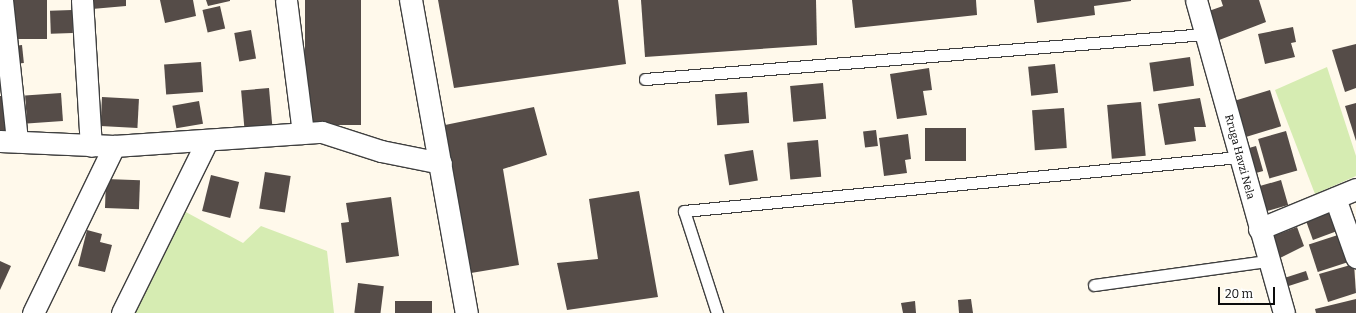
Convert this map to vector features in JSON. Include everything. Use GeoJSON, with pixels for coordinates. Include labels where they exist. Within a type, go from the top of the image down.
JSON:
{"type":"FeatureCollection","features":[{"type":"Feature","properties":{"kind":"street"},"geometry":{"type":"LineString","coordinates":[[2,0],[8,141],[114,146],[206,143],[322,132],[381,151],[441,163]]}},
{"type":"Feature","properties":{"kind":"street"},"geometry":{"type":"LineString","coordinates":[[82,0],[91,146]]}},
{"type":"Feature","properties":{"kind":"street"},"geometry":{"type":"LineString","coordinates":[[286,0],[303,133]]}},
{"type":"Feature","properties":{"kind":"street"},"geometry":{"type":"LineString","coordinates":[[411,0],[441,163],[466,313]]}},
{"type":"Feature","properties":{"kind":"street","name":"Rruga Havzi Nela"},"geometry":{"type":"LineString","coordinates":[[1196,0],[1259,229],[1284,313]]}},
{"type":"Feature","properties":{"kind":"street"},"geometry":{"type":"LineString","coordinates":[[122,313],[206,143]]}},
{"type":"Feature","properties":{"kind":"street"},"geometry":{"type":"LineString","coordinates":[[33,313],[114,146]]}},
{"type":"Feature","properties":{"kind":"street"},"geometry":{"type":"LineString","coordinates":[[1259,229],[1356,189]]}},
{"type":"Feature","properties":{"kind":"street"},"geometry":{"type":"LineString","coordinates":[[1335,198],[1356,256]]}},
{"type":"Feature","properties":{"kind":"lane"},"geometry":{"type":"LineString","coordinates":[[645,79],[1206,34]]}},
{"type":"Feature","properties":{"kind":"lane"},"geometry":{"type":"LineString","coordinates":[[717,313],[684,210],[1239,157]]}},
{"type":"Feature","properties":{"kind":"lane"},"geometry":{"type":"LineString","coordinates":[[1094,285],[1268,261]]}},
{"type":"Feature","properties":{"kind":"green space"},"geometry":{"type":"Polygon","coordinates":[[[1327,67],[1356,156],[1356,176],[1315,194],[1275,90],[1327,67]]]}},
{"type":"Feature","properties":{"kind":"green space"},"geometry":{"type":"Polygon","coordinates":[[[184,211],[243,243],[261,226],[327,251],[334,313],[134,313],[184,211]]]}},
{"type":"Feature","properties":{"kind":"building"},"geometry":{"type":"Polygon","coordinates":[[[8,0],[47,0],[47,39],[8,39],[8,0]]]}},
{"type":"Feature","properties":{"kind":"building"},"geometry":{"type":"Polygon","coordinates":[[[92,0],[126,0],[126,6],[92,9],[92,0]]]}},
{"type":"Feature","properties":{"kind":"building"},"geometry":{"type":"Polygon","coordinates":[[[160,0],[193,0],[196,16],[165,23],[160,0]]]}},
{"type":"Feature","properties":{"kind":"building"},"geometry":{"type":"Polygon","coordinates":[[[206,0],[230,0],[230,1],[208,6],[206,0]]]}},
{"type":"Feature","properties":{"kind":"building"},"geometry":{"type":"Polygon","coordinates":[[[305,0],[361,0],[361,125],[305,125],[305,0]]]}},
{"type":"Feature","properties":{"kind":"building"},"geometry":{"type":"Polygon","coordinates":[[[438,0],[618,0],[626,64],[454,88],[438,0]]]}},
{"type":"Feature","properties":{"kind":"building"},"geometry":{"type":"Polygon","coordinates":[[[641,0],[816,0],[817,45],[645,57],[641,0]]]}},
{"type":"Feature","properties":{"kind":"building"},"geometry":{"type":"Polygon","coordinates":[[[852,0],[976,0],[977,15],[855,28],[852,0]]]}},
{"type":"Feature","properties":{"kind":"building"},"geometry":{"type":"Polygon","coordinates":[[[1034,0],[1131,1],[1094,6],[1095,15],[1037,23],[1034,0]]]}},
{"type":"Feature","properties":{"kind":"building"},"geometry":{"type":"Polygon","coordinates":[[[1221,0],[1259,0],[1266,22],[1214,42],[1206,12],[1223,6],[1221,0]]]}},
{"type":"Feature","properties":{"kind":"building"},"geometry":{"type":"Polygon","coordinates":[[[220,6],[225,28],[208,32],[202,10],[220,6]]]}},
{"type":"Feature","properties":{"kind":"building"},"geometry":{"type":"Polygon","coordinates":[[[72,10],[73,33],[51,34],[50,11],[72,10]]]}},
{"type":"Feature","properties":{"kind":"building"},"geometry":{"type":"Polygon","coordinates":[[[1293,27],[1296,42],[1291,43],[1295,57],[1265,64],[1258,34],[1293,27]]]}},
{"type":"Feature","properties":{"kind":"building"},"geometry":{"type":"Polygon","coordinates":[[[251,30],[256,59],[239,62],[234,33],[251,30]]]}},
{"type":"Feature","properties":{"kind":"building"},"geometry":{"type":"Polygon","coordinates":[[[1356,44],[1356,88],[1345,92],[1332,50],[1356,44]]]}},
{"type":"Feature","properties":{"kind":"building"},"geometry":{"type":"Polygon","coordinates":[[[22,45],[24,63],[13,64],[11,46],[22,45]]]}},
{"type":"Feature","properties":{"kind":"building"},"geometry":{"type":"Polygon","coordinates":[[[1190,57],[1194,86],[1153,91],[1149,63],[1190,57]]]}},
{"type":"Feature","properties":{"kind":"building"},"geometry":{"type":"Polygon","coordinates":[[[201,62],[203,92],[166,95],[164,65],[201,62]]]}},
{"type":"Feature","properties":{"kind":"building"},"geometry":{"type":"Polygon","coordinates":[[[1055,64],[1058,93],[1031,96],[1028,67],[1055,64]]]}},
{"type":"Feature","properties":{"kind":"building"},"geometry":{"type":"Polygon","coordinates":[[[929,68],[932,90],[923,91],[927,115],[897,119],[890,74],[929,68]]]}},
{"type":"Feature","properties":{"kind":"building"},"geometry":{"type":"Polygon","coordinates":[[[823,83],[826,119],[793,122],[790,86],[823,83]]]}},
{"type":"Feature","properties":{"kind":"building"},"geometry":{"type":"Polygon","coordinates":[[[269,88],[272,125],[244,127],[241,90],[269,88]]]}},
{"type":"Feature","properties":{"kind":"building"},"geometry":{"type":"Polygon","coordinates":[[[1270,90],[1281,126],[1247,137],[1236,101],[1270,90]]]}},
{"type":"Feature","properties":{"kind":"building"},"geometry":{"type":"Polygon","coordinates":[[[747,92],[749,123],[717,125],[715,94],[747,92]]]}},
{"type":"Feature","properties":{"kind":"building"},"geometry":{"type":"Polygon","coordinates":[[[61,93],[63,121],[27,123],[25,96],[61,93]]]}},
{"type":"Feature","properties":{"kind":"building"},"geometry":{"type":"Polygon","coordinates":[[[0,96],[5,96],[7,131],[0,131],[0,96]]]}},
{"type":"Feature","properties":{"kind":"building"},"geometry":{"type":"Polygon","coordinates":[[[102,97],[139,99],[137,128],[100,126],[102,97]]]}},
{"type":"Feature","properties":{"kind":"building"},"geometry":{"type":"Polygon","coordinates":[[[1200,98],[1206,127],[1194,127],[1196,141],[1165,145],[1158,104],[1200,98]]]}},
{"type":"Feature","properties":{"kind":"building"},"geometry":{"type":"Polygon","coordinates":[[[199,101],[203,124],[176,128],[172,106],[199,101]]]}},
{"type":"Feature","properties":{"kind":"building"},"geometry":{"type":"Polygon","coordinates":[[[1141,102],[1146,156],[1112,159],[1107,105],[1141,102]]]}},
{"type":"Feature","properties":{"kind":"building"},"geometry":{"type":"Polygon","coordinates":[[[1356,103],[1356,141],[1345,106],[1356,103]]]}},
{"type":"Feature","properties":{"kind":"building"},"geometry":{"type":"Polygon","coordinates":[[[534,107],[547,155],[503,169],[519,265],[471,273],[445,125],[534,107]]]}},
{"type":"Feature","properties":{"kind":"building"},"geometry":{"type":"Polygon","coordinates":[[[1064,108],[1067,148],[1035,150],[1032,110],[1064,108]]]}},
{"type":"Feature","properties":{"kind":"building"},"geometry":{"type":"Polygon","coordinates":[[[925,128],[966,128],[966,161],[925,161],[925,128]]]}},
{"type":"Feature","properties":{"kind":"building"},"geometry":{"type":"Polygon","coordinates":[[[876,130],[878,146],[865,147],[863,132],[876,130]]]}},
{"type":"Feature","properties":{"kind":"building"},"geometry":{"type":"Polygon","coordinates":[[[1286,131],[1297,170],[1269,178],[1258,139],[1286,131]]]}},
{"type":"Feature","properties":{"kind":"building"},"geometry":{"type":"Polygon","coordinates":[[[908,134],[911,159],[905,160],[907,173],[884,176],[879,138],[908,134]]]}},
{"type":"Feature","properties":{"kind":"building"},"geometry":{"type":"Polygon","coordinates":[[[818,140],[821,177],[790,180],[787,143],[818,140]]]}},
{"type":"Feature","properties":{"kind":"building"},"geometry":{"type":"Polygon","coordinates":[[[1256,146],[1263,171],[1251,175],[1244,150],[1256,146]]]}},
{"type":"Feature","properties":{"kind":"building"},"geometry":{"type":"Polygon","coordinates":[[[753,150],[758,181],[729,185],[724,155],[753,150]]]}},
{"type":"Feature","properties":{"kind":"building"},"geometry":{"type":"Polygon","coordinates":[[[265,172],[291,176],[285,213],[259,209],[265,172]]]}},
{"type":"Feature","properties":{"kind":"building"},"geometry":{"type":"Polygon","coordinates":[[[211,175],[239,182],[230,218],[202,211],[211,175]]]}},
{"type":"Feature","properties":{"kind":"building"},"geometry":{"type":"Polygon","coordinates":[[[106,179],[140,180],[139,209],[105,208],[106,179]]]}},
{"type":"Feature","properties":{"kind":"building"},"geometry":{"type":"Polygon","coordinates":[[[1281,180],[1288,205],[1266,211],[1259,186],[1281,180]]]}},
{"type":"Feature","properties":{"kind":"building"},"geometry":{"type":"Polygon","coordinates":[[[639,191],[658,297],[567,310],[557,263],[598,259],[589,199],[639,191]]]}},
{"type":"Feature","properties":{"kind":"building"},"geometry":{"type":"Polygon","coordinates":[[[391,197],[399,256],[346,263],[341,223],[349,222],[346,203],[391,197]]]}},
{"type":"Feature","properties":{"kind":"building"},"geometry":{"type":"Polygon","coordinates":[[[1330,205],[1339,230],[1313,240],[1304,215],[1330,205]]]}},
{"type":"Feature","properties":{"kind":"building"},"geometry":{"type":"Polygon","coordinates":[[[1297,227],[1304,246],[1276,260],[1268,238],[1297,227]]]}},
{"type":"Feature","properties":{"kind":"building"},"geometry":{"type":"Polygon","coordinates":[[[87,230],[102,234],[100,242],[112,245],[105,272],[78,266],[87,230]]]}},
{"type":"Feature","properties":{"kind":"building"},"geometry":{"type":"Polygon","coordinates":[[[1344,233],[1353,261],[1318,272],[1309,244],[1344,233]]]}},
{"type":"Feature","properties":{"kind":"building"},"geometry":{"type":"Polygon","coordinates":[[[0,261],[11,266],[0,290],[0,261]]]}},
{"type":"Feature","properties":{"kind":"building"},"geometry":{"type":"Polygon","coordinates":[[[1354,264],[1356,293],[1328,302],[1319,274],[1354,264]]]}},
{"type":"Feature","properties":{"kind":"building"},"geometry":{"type":"Polygon","coordinates":[[[1306,271],[1309,280],[1288,286],[1285,278],[1306,271]]]}},
{"type":"Feature","properties":{"kind":"building"},"geometry":{"type":"Polygon","coordinates":[[[358,283],[384,286],[381,313],[354,313],[358,283]]]}},
{"type":"Feature","properties":{"kind":"building"},"geometry":{"type":"Polygon","coordinates":[[[971,299],[973,313],[959,313],[958,300],[971,299]]]}},
{"type":"Feature","properties":{"kind":"building"},"geometry":{"type":"Polygon","coordinates":[[[1356,299],[1356,313],[1316,313],[1315,309],[1356,299]]]}},
{"type":"Feature","properties":{"kind":"building"},"geometry":{"type":"Polygon","coordinates":[[[395,301],[432,301],[432,313],[395,313],[395,301]]]}},
{"type":"Feature","properties":{"kind":"building"},"geometry":{"type":"Polygon","coordinates":[[[915,301],[916,313],[903,313],[901,303],[915,301]]]}}]}
